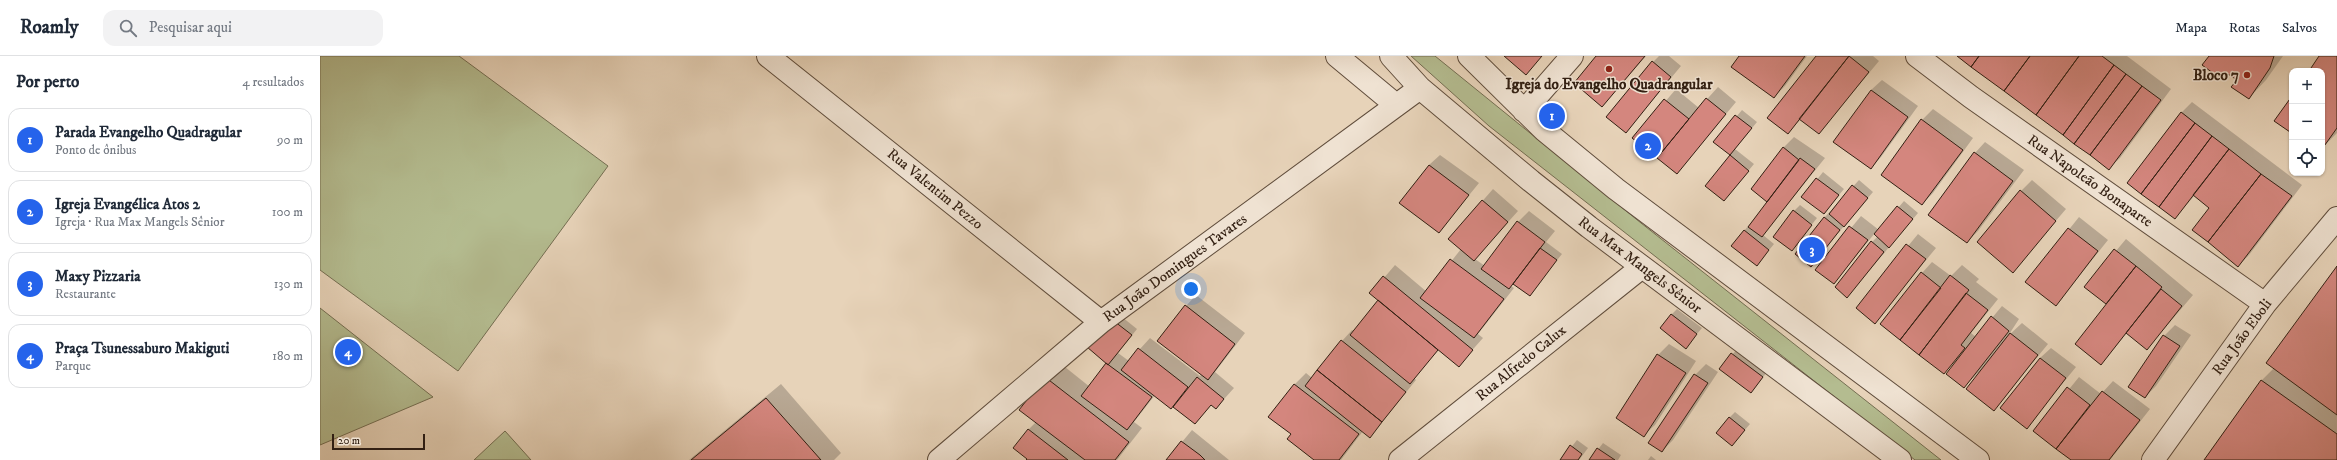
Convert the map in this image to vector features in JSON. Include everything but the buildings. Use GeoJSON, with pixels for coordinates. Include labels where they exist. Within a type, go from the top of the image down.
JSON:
{"type":"FeatureCollection","features":[{"type":"Feature","properties":{"kind":"street","name":"Rua Valentim Pezzo"},"geometry":{"type":"LineString","coordinates":[[768,56],[1101,322]]}},
{"type":"Feature","properties":{"kind":"street"},"geometry":{"type":"LineString","coordinates":[[1337,56],[1396,105]]}},
{"type":"Feature","properties":{"kind":"street","name":"Rua Max Mangels Sênior"},"geometry":{"type":"LineString","coordinates":[[1391,56],[1420,88],[1531,181],[1893,458]]}},
{"type":"Feature","properties":{"kind":"street"},"geometry":{"type":"LineString","coordinates":[[1469,56],[1524,111],[1616,189],[1978,460]]}},
{"type":"Feature","properties":{"kind":"street"},"geometry":{"type":"LineString","coordinates":[[1524,111],[1572,56]]}},
{"type":"Feature","properties":{"kind":"street","name":"Rua Napoleão Bonaparte"},"geometry":{"type":"LineString","coordinates":[[1917,56],[1971,96],[2265,304]]}},
{"type":"Feature","properties":{"kind":"street","name":"Rua João Domingues Tavares"},"geometry":{"type":"LineString","coordinates":[[939,460],[1101,322],[1420,88]]}},
{"type":"Feature","properties":{"kind":"street","name":"Rua João Eboli"},"geometry":{"type":"LineString","coordinates":[[2153,460],[2265,304],[2337,218]]}},
{"type":"Feature","properties":{"kind":"street","name":"Rua Alfredo Calux"},"geometry":{"type":"LineString","coordinates":[[1400,460],[1642,267]]}},
{"type":"Feature","properties":{"kind":"green space"},"geometry":{"type":"Polygon","coordinates":[[[320,56],[459,56],[608,166],[458,371],[320,270],[320,56]]]}},
{"type":"Feature","properties":{"kind":"green space"},"geometry":{"type":"Polygon","coordinates":[[[1411,56],[1435,56],[1641,223],[1941,460],[1915,460],[1489,126],[1411,56]]]}},
{"type":"Feature","properties":{"kind":"green space"},"geometry":{"type":"Polygon","coordinates":[[[320,308],[433,397],[320,445],[320,308]]]}},
{"type":"Feature","properties":{"kind":"green space"},"geometry":{"type":"Polygon","coordinates":[[[505,431],[531,460],[474,460],[505,431]]]}},
{"type":"Feature","properties":{"kind":"place","name":"Igreja do Evangelho Quadrangular"},"geometry":{"type":"Point","coordinates":[1609,69]}},
{"type":"Feature","properties":{"kind":"place","name":"Bloco 7"},"geometry":{"type":"Point","coordinates":[2247,75]}},
{"type":"Feature","properties":{"kind":"place","name":"Parada Evangelho Quadragular"},"geometry":{"type":"Point","coordinates":[1552,116]}},
{"type":"Feature","properties":{"kind":"place","name":"Igreja Evangélica Atos 2"},"geometry":{"type":"Point","coordinates":[1648,146]}},
{"type":"Feature","properties":{"kind":"place","name":"Maxy Pizzaria"},"geometry":{"type":"Point","coordinates":[1812,250]}},
{"type":"Feature","properties":{"kind":"place","name":"Praça Tsunessaburo Makiguti"},"geometry":{"type":"Point","coordinates":[348,352]}}]}
